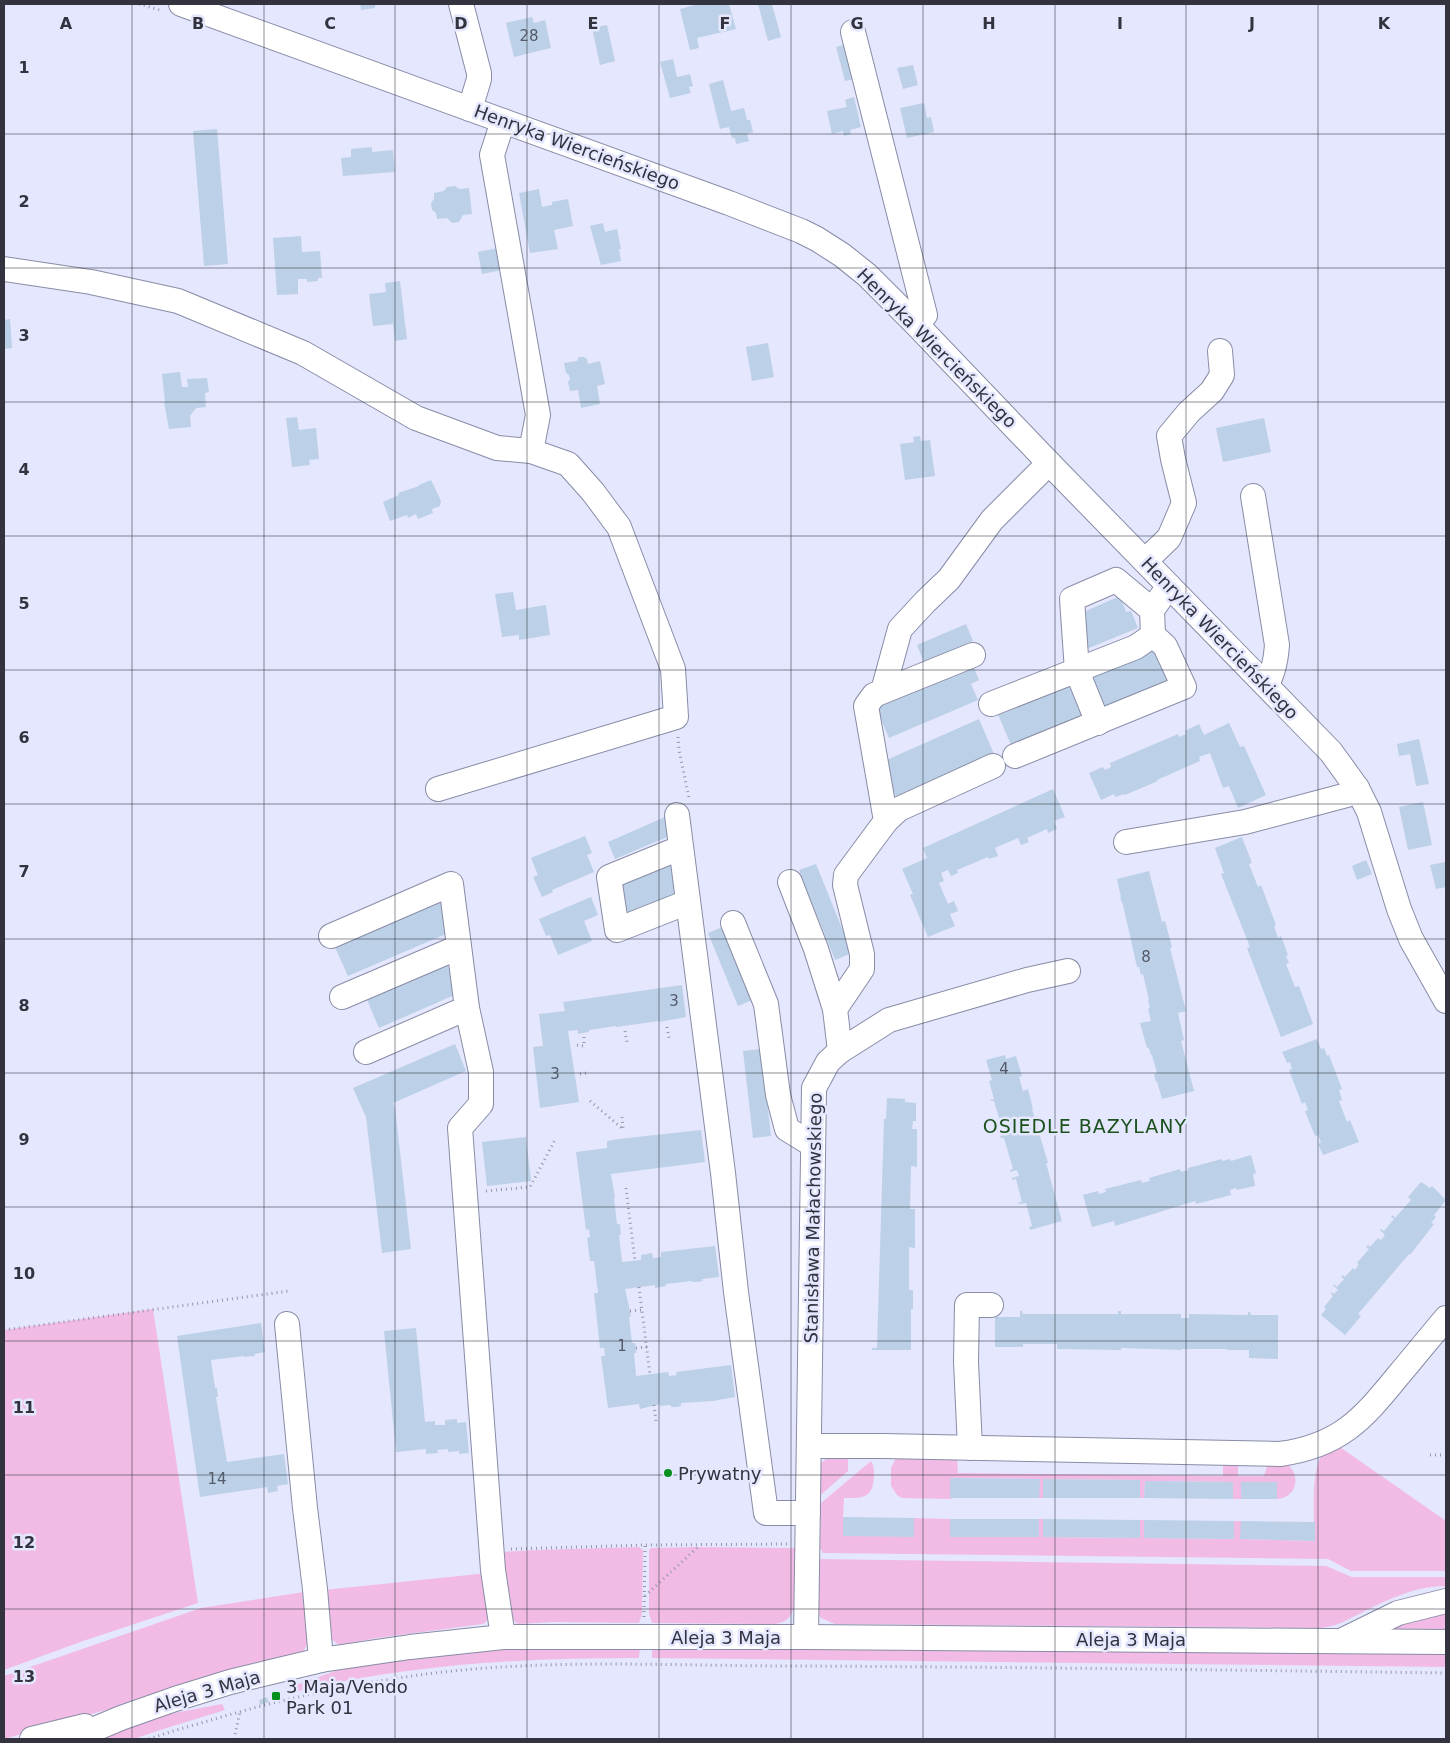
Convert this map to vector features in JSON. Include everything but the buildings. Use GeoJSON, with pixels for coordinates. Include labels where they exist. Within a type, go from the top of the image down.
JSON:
{"type":"FeatureCollection","features":[{"type":"Feature","properties":{"kind":"street"},"geometry":{"type":"LineString","coordinates":[[461,4],[479,72],[479,79],[470,109]]}},
{"type":"Feature","properties":{"kind":"street","name":"Henryka Wiercieńskiego"},"geometry":{"type":"LineString","coordinates":[[174,8],[470,109],[712,196],[801,230],[842,255],[867,275],[916,324],[1331,752],[1357,788],[1369,812],[1400,909],[1412,939],[1446,1001]]}},
{"type":"Feature","properties":{"kind":"street"},"geometry":{"type":"LineString","coordinates":[[853,32],[925,315],[916,324]]}},
{"type":"Feature","properties":{"kind":"street"},"geometry":{"type":"LineString","coordinates":[[503,121],[492,155],[538,415],[531,451]]}},
{"type":"Feature","properties":{"kind":"street"},"geometry":{"type":"LineString","coordinates":[[4,269],[91,282],[178,301],[303,353],[416,418],[496,448],[531,451],[568,464],[593,492],[619,527],[673,669],[676,717],[438,789]]}},
{"type":"Feature","properties":{"kind":"street"},"geometry":{"type":"LineString","coordinates":[[1145,561],[1170,538],[1184,503],[1169,436],[1189,412],[1212,391],[1222,375],[1220,351]]}},
{"type":"Feature","properties":{"kind":"street"},"geometry":{"type":"LineString","coordinates":[[883,691],[900,629],[949,579],[992,520],[1049,463]]}},
{"type":"Feature","properties":{"kind":"street"},"geometry":{"type":"LineString","coordinates":[[1253,496],[1277,644],[1273,671],[1266,685]]}},
{"type":"Feature","properties":{"kind":"street"},"geometry":{"type":"LineString","coordinates":[[1098,723],[1077,671],[1072,599],[1116,580],[1152,610]]}},
{"type":"Feature","properties":{"kind":"street"},"geometry":{"type":"LineString","coordinates":[[1015,756],[1184,687],[1165,646],[1153,635],[1152,610],[1169,586]]}},
{"type":"Feature","properties":{"kind":"street"},"geometry":{"type":"LineString","coordinates":[[991,704],[1136,647],[1153,635]]}},
{"type":"Feature","properties":{"kind":"street"},"geometry":{"type":"LineString","coordinates":[[886,821],[866,706],[874,695],[973,655]]}},
{"type":"Feature","properties":{"kind":"street"},"geometry":{"type":"LineString","coordinates":[[835,1009],[862,969],[862,954],[845,885],[846,875],[886,821],[899,809],[993,766]]}},
{"type":"Feature","properties":{"kind":"street"},"geometry":{"type":"LineString","coordinates":[[1126,842],[1245,822],[1347,795],[1357,788]]}},
{"type":"Feature","properties":{"kind":"street"},"geometry":{"type":"LineString","coordinates":[[676,815],[766,1513],[808,1513]]}},
{"type":"Feature","properties":{"kind":"street"},"geometry":{"type":"LineString","coordinates":[[680,848],[609,877],[617,930],[688,902]]}},
{"type":"Feature","properties":{"kind":"street"},"geometry":{"type":"LineString","coordinates":[[790,882],[816,949],[835,1009],[840,1051]]}},
{"type":"Feature","properties":{"kind":"street"},"geometry":{"type":"LineString","coordinates":[[331,936],[451,884],[468,1008],[481,1072],[481,1104],[460,1128],[493,1570],[503,1636]]}},
{"type":"Feature","properties":{"kind":"street"},"geometry":{"type":"LineString","coordinates":[[733,923],[766,1004],[778,1095],[788,1129],[813,1145]]}},
{"type":"Feature","properties":{"kind":"street"},"geometry":{"type":"LineString","coordinates":[[342,997],[460,947]]}},
{"type":"Feature","properties":{"kind":"street","name":"Stanisława Małachowskiego"},"geometry":{"type":"LineString","coordinates":[[806,1637],[814,1088],[828,1062],[840,1051],[889,1020],[1068,970]]}},
{"type":"Feature","properties":{"kind":"street"},"geometry":{"type":"LineString","coordinates":[[366,1052],[468,1008]]}},
{"type":"Feature","properties":{"kind":"street"},"geometry":{"type":"LineString","coordinates":[[970,1448],[966,1362],[967,1305],[991,1305]]}},
{"type":"Feature","properties":{"kind":"street"},"geometry":{"type":"LineString","coordinates":[[809,1446],[1280,1454],[1309,1449],[1336,1437],[1364,1416],[1446,1318]]}},
{"type":"Feature","properties":{"kind":"street"},"geometry":{"type":"LineString","coordinates":[[286,1324],[321,1660]]}},
{"type":"Feature","properties":{"kind":"street","name":"Aleja 3 Maja"},"geometry":{"type":"LineString","coordinates":[[1341,1640],[1410,1608],[1446,1601]]}},
{"type":"Feature","properties":{"kind":"street","name":"Aleja 3 Maja"},"geometry":{"type":"LineString","coordinates":[[71,1739],[174,1699],[230,1682],[321,1660],[503,1636],[1446,1642]]}},
{"type":"Feature","properties":{"kind":"street","name":"Aleja 3 Maja"},"geometry":{"type":"LineString","coordinates":[[32,1739],[121,1718]]}},
{"type":"Feature","properties":{"kind":"path"},"geometry":{"type":"LineString","coordinates":[[139,4],[174,8]]}},
{"type":"Feature","properties":{"kind":"path"},"geometry":{"type":"LineString","coordinates":[[667,1027],[669,1038]]}},
{"type":"Feature","properties":{"kind":"path"},"geometry":{"type":"LineString","coordinates":[[625,1030],[627,1042]]}},
{"type":"Feature","properties":{"kind":"path"},"geometry":{"type":"LineString","coordinates":[[577,1045],[584,1046],[584,1037]]}},
{"type":"Feature","properties":{"kind":"path"},"geometry":{"type":"LineString","coordinates":[[580,1074],[587,1073]]}},
{"type":"Feature","properties":{"kind":"path"},"geometry":{"type":"LineString","coordinates":[[590,1101],[624,1129],[622,1117]]}},
{"type":"Feature","properties":{"kind":"path"},"geometry":{"type":"LineString","coordinates":[[465,1194],[530,1186],[556,1138]]}},
{"type":"Feature","properties":{"kind":"path"},"geometry":{"type":"LineString","coordinates":[[626,1188],[635,1260]]}},
{"type":"Feature","properties":{"kind":"path"},"geometry":{"type":"LineString","coordinates":[[639,1287],[650,1375]]}},
{"type":"Feature","properties":{"kind":"path"},"geometry":{"type":"LineString","coordinates":[[4,1330],[289,1291]]}},
{"type":"Feature","properties":{"kind":"path"},"geometry":{"type":"LineString","coordinates":[[630,1311],[642,1310]]}},
{"type":"Feature","properties":{"kind":"path"},"geometry":{"type":"LineString","coordinates":[[636,1348],[646,1348]]}},
{"type":"Feature","properties":{"kind":"path"},"geometry":{"type":"LineString","coordinates":[[654,1405],[656,1421]]}},
{"type":"Feature","properties":{"kind":"path"},"geometry":{"type":"LineString","coordinates":[[1430,1455],[1446,1455]]}},
{"type":"Feature","properties":{"kind":"path"},"geometry":{"type":"LineString","coordinates":[[492,1550],[533,1547],[795,1544]]}},
{"type":"Feature","properties":{"kind":"path"},"geometry":{"type":"LineString","coordinates":[[644,1623],[645,1545]]}},
{"type":"Feature","properties":{"kind":"path"},"geometry":{"type":"LineString","coordinates":[[645,1597],[700,1545]]}},
{"type":"Feature","properties":{"kind":"path"},"geometry":{"type":"LineString","coordinates":[[149,1739],[293,1697],[346,1686],[431,1673],[503,1667],[602,1664],[1446,1673]]}},
{"type":"Feature","properties":{"kind":"path"},"geometry":{"type":"LineString","coordinates":[[234,1739],[240,1712]]}},
{"type":"Feature","properties":{"kind":"shaded area"},"geometry":{"type":"Polygon","coordinates":[[[153,1309],[198,1603],[83,1641],[4,1670],[4,1330],[153,1309]]]}},
{"type":"Feature","properties":{"kind":"shaded area"},"geometry":{"type":"Polygon","coordinates":[[[1337,1445],[1446,1521],[1446,1571],[1351,1571],[1328,1559],[823,1553],[820,1548],[821,1503],[871,1461],[874,1474],[873,1484],[869,1493],[856,1498],[844,1498],[843,1517],[914,1537],[914,1518],[950,1519],[951,1537],[1038,1537],[1039,1519],[1043,1519],[1043,1537],[1140,1538],[1140,1520],[1144,1520],[1144,1538],[1233,1539],[1234,1521],[1241,1521],[1241,1539],[1314,1541],[1314,1492],[1317,1467],[1326,1450],[1337,1445]]]}},
{"type":"Feature","properties":{"kind":"shaded area"},"geometry":{"type":"Polygon","coordinates":[[[848,1456],[848,1471],[815,1500],[817,1467],[827,1458],[848,1456]]]}},
{"type":"Feature","properties":{"kind":"shaded area"},"geometry":{"type":"Polygon","coordinates":[[[896,1458],[957,1458],[958,1473],[1223,1476],[1223,1462],[1238,1463],[1238,1476],[1264,1476],[1267,1466],[1272,1463],[1284,1462],[1290,1466],[1293,1472],[1295,1484],[1289,1494],[1284,1498],[1277,1499],[1277,1482],[1241,1482],[1241,1499],[1233,1499],[1233,1482],[1145,1481],[1144,1498],[1140,1498],[1140,1480],[1044,1479],[1043,1498],[1039,1498],[1039,1479],[951,1478],[951,1499],[902,1498],[897,1495],[891,1486],[891,1468],[896,1458]]]}},
{"type":"Feature","properties":{"kind":"shaded area"},"geometry":{"type":"Polygon","coordinates":[[[639,1547],[643,1550],[642,1614],[639,1623],[552,1622],[520,1624],[516,1623],[509,1614],[501,1552],[639,1547]]]}},
{"type":"Feature","properties":{"kind":"shaded area"},"geometry":{"type":"Polygon","coordinates":[[[651,1548],[796,1548],[795,1602],[791,1614],[782,1622],[774,1624],[652,1623],[649,1614],[649,1550],[651,1548]]]}},
{"type":"Feature","properties":{"kind":"shaded area"},"geometry":{"type":"Polygon","coordinates":[[[814,1559],[1326,1566],[1352,1577],[1446,1577],[1446,1586],[1405,1593],[1341,1623],[1321,1628],[835,1624],[821,1618],[816,1612],[814,1559]]]}},
{"type":"Feature","properties":{"kind":"shaded area"},"geometry":{"type":"Polygon","coordinates":[[[488,1573],[490,1618],[483,1624],[339,1645],[330,1638],[324,1590],[488,1573]]]}},
{"type":"Feature","properties":{"kind":"shaded area"},"geometry":{"type":"Polygon","coordinates":[[[304,1592],[309,1641],[303,1652],[254,1663],[113,1708],[4,1739],[4,1676],[201,1608],[304,1592]]]}},
{"type":"Feature","properties":{"kind":"shaded area"},"geometry":{"type":"Polygon","coordinates":[[[1446,1609],[1446,1629],[1394,1629],[1393,1627],[1446,1609]]]}},
{"type":"Feature","properties":{"kind":"shaded area"},"geometry":{"type":"Polygon","coordinates":[[[640,1645],[639,1658],[508,1661],[381,1675],[294,1692],[293,1686],[344,1668],[493,1648],[640,1645]]]}},
{"type":"Feature","properties":{"kind":"shaded area"},"geometry":{"type":"Polygon","coordinates":[[[652,1645],[1446,1652],[1446,1667],[652,1658],[652,1645]]]}},
{"type":"Feature","properties":{"kind":"shaded area"},"geometry":{"type":"Polygon","coordinates":[[[222,1704],[225,1710],[134,1739],[92,1739],[148,1718],[222,1704]]]}},
{"type":"Feature","properties":{"kind":"place","name":"Prywatny"},"geometry":{"type":"Point","coordinates":[668,1473]}},
{"type":"Feature","properties":{"kind":"place","name":"3 Maja/Vendo Park 01"},"geometry":{"type":"Point","coordinates":[276,1696]}},
{"type":"Feature","properties":{"kind":"district","name":"OSIEDLE BAZYLANY"},"geometry":{"type":"Point","coordinates":[1085,1126]}}]}
